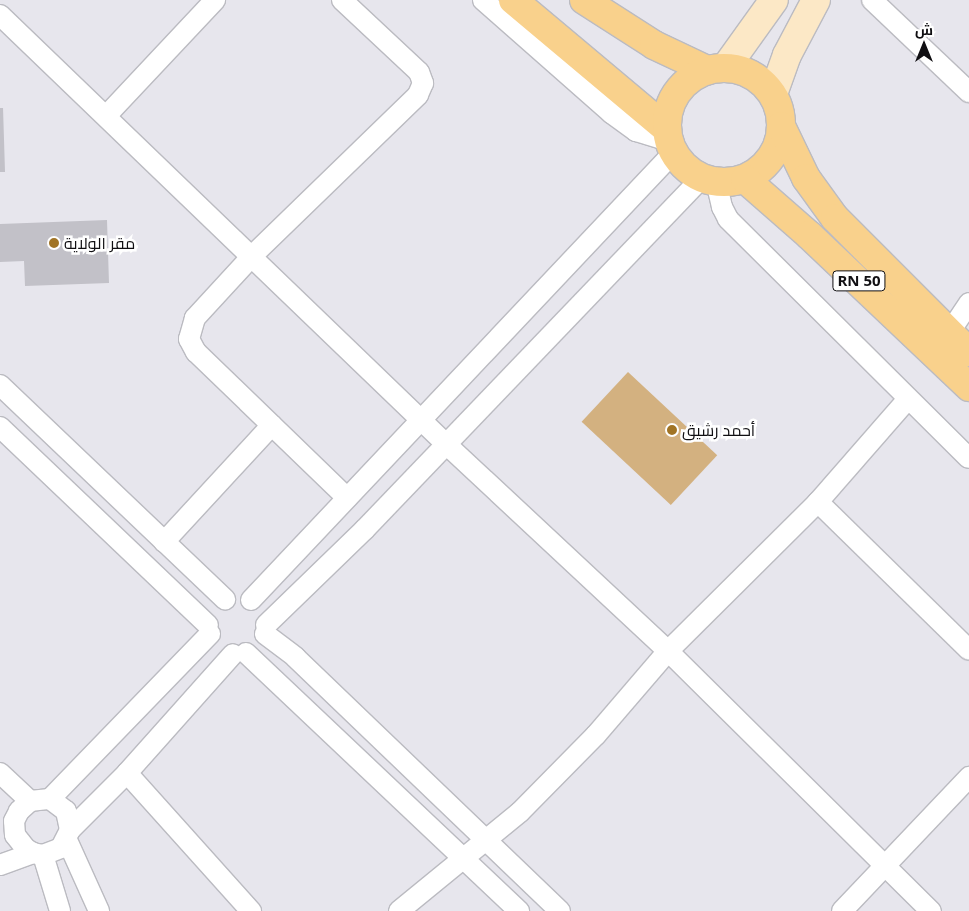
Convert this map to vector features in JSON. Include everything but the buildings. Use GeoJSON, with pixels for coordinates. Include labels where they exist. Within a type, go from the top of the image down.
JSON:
{"type":"FeatureCollection","features":[{"type":"Feature","properties":{"kind":"main road"},"geometry":{"type":"LineString","coordinates":[[513,0],[615,88],[670,140],[682,162],[710,179],[745,179],[770,158],[778,143],[782,126],[780,110],[773,94],[761,80],[744,71],[716,68],[654,45],[584,0]]}},
{"type":"Feature","properties":{"kind":"main road"},"geometry":{"type":"LineString","coordinates":[[670,140],[669,110],[677,92],[690,79],[716,68]]}},
{"type":"Feature","properties":{"kind":"main road","name":"RN 50"},"geometry":{"type":"LineString","coordinates":[[782,126],[806,178],[835,218],[969,352]]}},
{"type":"Feature","properties":{"kind":"main road","name":"RN 50"},"geometry":{"type":"LineString","coordinates":[[745,179],[816,241],[969,387]]}},
{"type":"Feature","properties":{"kind":"street"},"geometry":{"type":"LineString","coordinates":[[107,115],[216,0]]}},
{"type":"Feature","properties":{"kind":"street"},"geometry":{"type":"LineString","coordinates":[[342,0],[419,72],[423,83],[418,95],[253,255],[195,318],[189,339],[196,352],[347,498]]}},
{"type":"Feature","properties":{"kind":"street"},"geometry":{"type":"LineString","coordinates":[[251,600],[421,419],[670,140],[636,130],[611,113],[483,0]]}},
{"type":"Feature","properties":{"kind":"street"},"geometry":{"type":"LineString","coordinates":[[716,68],[774,0]]}},
{"type":"Feature","properties":{"kind":"street"},"geometry":{"type":"LineString","coordinates":[[773,94],[788,55],[816,0]]}},
{"type":"Feature","properties":{"kind":"street"},"geometry":{"type":"LineString","coordinates":[[872,0],[969,92]]}},
{"type":"Feature","properties":{"kind":"street"},"geometry":{"type":"LineString","coordinates":[[0,15],[253,255],[446,444],[668,651],[931,911]]}},
{"type":"Feature","properties":{"kind":"street"},"geometry":{"type":"LineString","coordinates":[[0,865],[61,848],[69,835],[239,653],[254,649],[266,630],[446,444],[710,179],[728,219],[907,400],[969,458]]}},
{"type":"Feature","properties":{"kind":"street"},"geometry":{"type":"LineString","coordinates":[[949,333],[969,303]]}},
{"type":"Feature","properties":{"kind":"street"},"geometry":{"type":"LineString","coordinates":[[0,385],[225,599]]}},
{"type":"Feature","properties":{"kind":"street"},"geometry":{"type":"LineString","coordinates":[[399,911],[484,838],[520,812],[596,734],[668,651],[818,502],[907,400]]}},
{"type":"Feature","properties":{"kind":"street"},"geometry":{"type":"LineString","coordinates":[[164,542],[272,425]]}},
{"type":"Feature","properties":{"kind":"street"},"geometry":{"type":"LineString","coordinates":[[0,427],[209,629],[215,643],[239,653],[462,857],[518,911]]}},
{"type":"Feature","properties":{"kind":"street"},"geometry":{"type":"LineString","coordinates":[[818,502],[969,650]]}},
{"type":"Feature","properties":{"kind":"street"},"geometry":{"type":"LineString","coordinates":[[60,911],[38,854],[19,842],[7,821],[30,801],[50,799],[209,629],[210,614],[225,599],[238,597],[251,600],[265,615],[266,630],[560,911]]}},
{"type":"Feature","properties":{"kind":"street"},"geometry":{"type":"LineString","coordinates":[[0,773],[30,801]]}},
{"type":"Feature","properties":{"kind":"street"},"geometry":{"type":"LineString","coordinates":[[127,773],[251,911]]}},
{"type":"Feature","properties":{"kind":"street"},"geometry":{"type":"LineString","coordinates":[[842,911],[969,777]]}},
{"type":"Feature","properties":{"kind":"street"},"geometry":{"type":"LineString","coordinates":[[50,799],[66,811],[69,835],[99,911]]}},
{"type":"Feature","properties":{"kind":"shaded area"},"geometry":{"type":"Polygon","coordinates":[[[628,372],[717,455],[671,505],[582,422],[628,372]]]}},
{"type":"Feature","properties":{"kind":"place","name":"مقر الولاية"},"geometry":{"type":"Point","coordinates":[54,243]}},
{"type":"Feature","properties":{"kind":"place","name":"أحمد رشيق"},"geometry":{"type":"Point","coordinates":[672,430]}}]}
